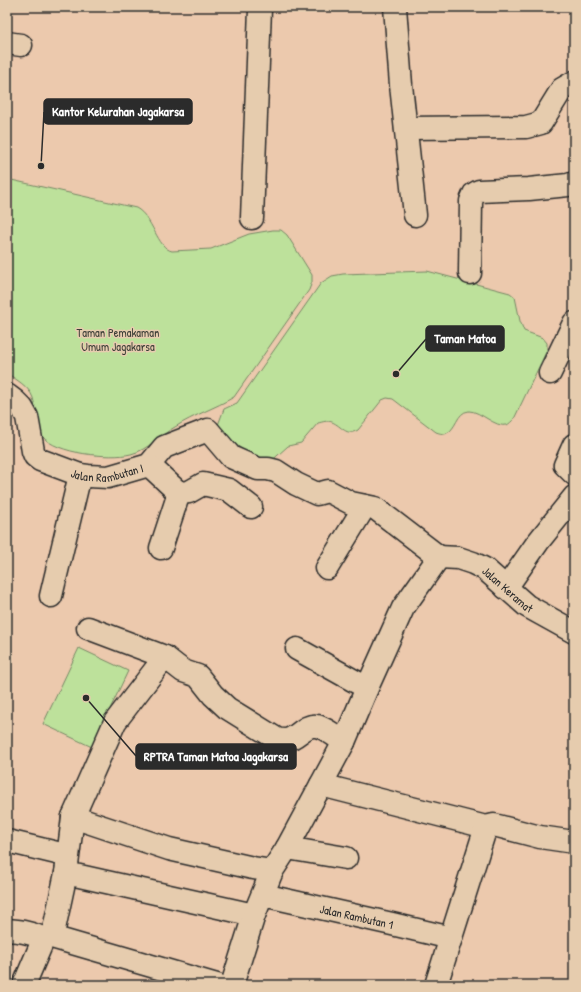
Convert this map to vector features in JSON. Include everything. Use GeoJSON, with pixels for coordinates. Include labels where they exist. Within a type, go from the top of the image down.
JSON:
{"type":"FeatureCollection","features":[{"type":"Feature","properties":{"kind":"street"},"geometry":{"type":"LineString","coordinates":[[252,218],[259,7]]}},
{"type":"Feature","properties":{"kind":"street"},"geometry":{"type":"LineString","coordinates":[[395,7],[401,85],[415,216]]}},
{"type":"Feature","properties":{"kind":"street"},"geometry":{"type":"LineString","coordinates":[[406,128],[526,127],[541,123],[562,89],[574,82]]}},
{"type":"Feature","properties":{"kind":"street"},"geometry":{"type":"LineString","coordinates":[[470,273],[471,201],[474,194],[479,191],[529,189],[574,183]]}},
{"type":"Feature","properties":{"kind":"street"},"geometry":{"type":"LineString","coordinates":[[550,373],[574,322]]}},
{"type":"Feature","properties":{"kind":"street","name":"Jalan Rambutan I"},"geometry":{"type":"LineString","coordinates":[[7,395],[18,404],[27,417],[33,451],[35,456],[40,460],[80,475],[108,477],[149,465],[164,447],[208,430],[231,457],[258,469],[276,471],[296,484],[317,494],[328,491],[351,503],[375,508],[439,557]]}},
{"type":"Feature","properties":{"kind":"street"},"geometry":{"type":"LineString","coordinates":[[574,446],[566,465],[574,474]]}},
{"type":"Feature","properties":{"kind":"street"},"geometry":{"type":"LineString","coordinates":[[149,465],[179,493],[190,492],[202,484],[229,490],[251,507]]}},
{"type":"Feature","properties":{"kind":"street"},"geometry":{"type":"LineString","coordinates":[[51,596],[80,475]]}},
{"type":"Feature","properties":{"kind":"street"},"geometry":{"type":"LineString","coordinates":[[161,548],[179,493]]}},
{"type":"Feature","properties":{"kind":"street"},"geometry":{"type":"LineString","coordinates":[[506,588],[538,542],[574,497]]}},
{"type":"Feature","properties":{"kind":"street"},"geometry":{"type":"LineString","coordinates":[[327,568],[365,506]]}},
{"type":"Feature","properties":{"kind":"street"},"geometry":{"type":"LineString","coordinates":[[232,985],[254,915],[272,871],[287,848],[344,742],[403,608],[439,557]]}},
{"type":"Feature","properties":{"kind":"street","name":"Jalan Keramat"},"geometry":{"type":"LineString","coordinates":[[439,557],[458,558],[485,569],[527,606],[574,632]]}},
{"type":"Feature","properties":{"kind":"street"},"geometry":{"type":"LineString","coordinates":[[88,628],[165,657],[183,671],[198,676],[213,695],[227,708],[277,739],[291,739],[306,728],[317,726],[344,742]]}},
{"type":"Feature","properties":{"kind":"street"},"geometry":{"type":"LineString","coordinates":[[297,649],[367,688]]}},
{"type":"Feature","properties":{"kind":"street"},"geometry":{"type":"LineString","coordinates":[[165,657],[115,722],[74,818],[64,864],[53,934],[55,938],[217,985]]}},
{"type":"Feature","properties":{"kind":"street"},"geometry":{"type":"LineString","coordinates":[[321,785],[486,827],[494,825],[540,838],[574,842]]}},
{"type":"Feature","properties":{"kind":"street"},"geometry":{"type":"LineString","coordinates":[[74,818],[169,849],[272,871]]}},
{"type":"Feature","properties":{"kind":"street"},"geometry":{"type":"LineString","coordinates":[[436,985],[486,827]]}},
{"type":"Feature","properties":{"kind":"street"},"geometry":{"type":"LineString","coordinates":[[7,841],[64,864],[254,915]]}},
{"type":"Feature","properties":{"kind":"street"},"geometry":{"type":"LineString","coordinates":[[287,848],[346,858]]}},
{"type":"Feature","properties":{"kind":"street","name":"Jalan Rambutan 1"},"geometry":{"type":"LineString","coordinates":[[263,895],[451,938]]}},
{"type":"Feature","properties":{"kind":"street"},"geometry":{"type":"LineString","coordinates":[[7,930],[32,933],[40,937],[41,940],[41,945],[24,985]]}},
{"type":"Feature","properties":{"kind":"green space","name":"Taman Pemakaman Umum Jagakarsa"},"geometry":{"type":"Polygon","coordinates":[[[7,179],[136,208],[147,218],[162,244],[167,249],[172,251],[211,249],[249,234],[281,230],[287,235],[312,275],[312,282],[309,290],[234,397],[182,423],[148,446],[131,454],[110,456],[84,454],[59,447],[49,442],[42,436],[39,429],[33,398],[29,390],[7,373],[7,179]]]}},
{"type":"Feature","properties":{"kind":"green space"},"geometry":{"type":"Polygon","coordinates":[[[427,271],[510,293],[515,297],[520,321],[524,331],[543,338],[547,343],[547,350],[514,419],[509,424],[498,424],[469,411],[461,414],[449,432],[442,434],[436,432],[393,399],[387,398],[382,400],[358,430],[354,432],[347,432],[330,421],[318,423],[301,443],[288,446],[267,465],[248,455],[226,435],[218,425],[224,409],[237,403],[321,283],[332,276],[343,274],[427,271]]]}},
{"type":"Feature","properties":{"kind":"green space"},"geometry":{"type":"Polygon","coordinates":[[[79,648],[128,671],[92,747],[43,724],[79,648]]]}},
{"type":"Feature","properties":{"kind":"place","name":"Kantor Kelurahan Jagakarsa"},"geometry":{"type":"Point","coordinates":[41,166]}},
{"type":"Feature","properties":{"kind":"place","name":"Taman Matoa"},"geometry":{"type":"Point","coordinates":[396,374]}},
{"type":"Feature","properties":{"kind":"place","name":"RPTRA Taman Matoa Jagakarsa"},"geometry":{"type":"Point","coordinates":[86,698]}}]}
